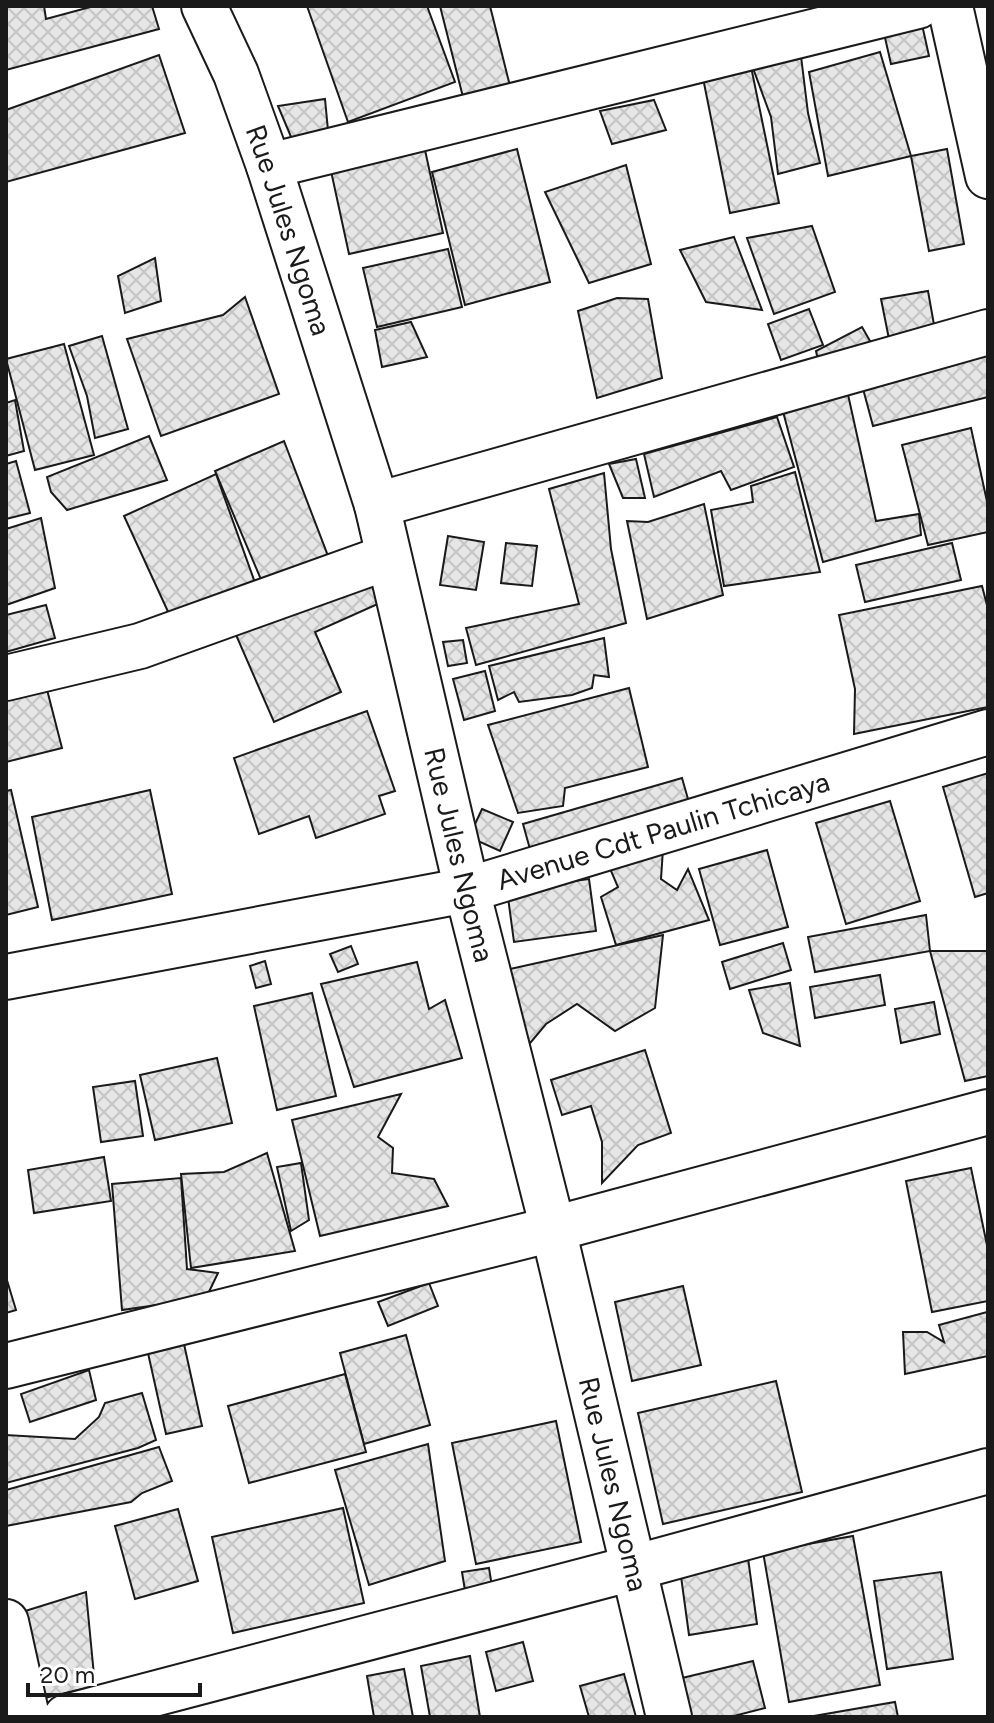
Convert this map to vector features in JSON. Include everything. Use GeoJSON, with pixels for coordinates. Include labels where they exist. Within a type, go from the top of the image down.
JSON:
{"type":"FeatureCollection","features":[{"type":"Feature","properties":{"kind":"street","name":"Rue Jules Ngoma"},"geometry":{"type":"LineString","coordinates":[[204,6],[236,74],[269,166],[377,505],[467,890],[553,1229],[669,1717]]}},
{"type":"Feature","properties":{"kind":"street"},"geometry":{"type":"LineString","coordinates":[[269,166],[918,6]]}},
{"type":"Feature","properties":{"kind":"street"},"geometry":{"type":"LineString","coordinates":[[950,6],[988,176]]}},
{"type":"Feature","properties":{"kind":"street"},"geometry":{"type":"LineString","coordinates":[[377,505],[988,332]]}},
{"type":"Feature","properties":{"kind":"street"},"geometry":{"type":"LineString","coordinates":[[6,678],[140,646],[388,557]]}},
{"type":"Feature","properties":{"kind":"street","name":"Avenue Cdt Paulin Tchicaya"},"geometry":{"type":"LineString","coordinates":[[6,977],[467,890],[988,732]]}},
{"type":"Feature","properties":{"kind":"street"},"geometry":{"type":"LineString","coordinates":[[6,1366],[553,1229],[988,1112]]}},
{"type":"Feature","properties":{"kind":"street"},"geometry":{"type":"LineString","coordinates":[[66,1717],[988,1471]]}},
{"type":"Feature","properties":{"kind":"street"},"geometry":{"type":"LineString","coordinates":[[6,1622],[27,1717]]}},
{"type":"Feature","properties":{"kind":"building"},"geometry":{"type":"Polygon","coordinates":[[[6,6],[44,6],[46,19],[94,6],[152,6],[159,29],[6,70],[6,6]]]}},
{"type":"Feature","properties":{"kind":"building"},"geometry":{"type":"Polygon","coordinates":[[[307,6],[427,6],[455,82],[348,122],[307,6]]]}},
{"type":"Feature","properties":{"kind":"building"},"geometry":{"type":"Polygon","coordinates":[[[440,6],[490,6],[510,86],[463,97],[440,6]]]}},
{"type":"Feature","properties":{"kind":"building"},"geometry":{"type":"Polygon","coordinates":[[[921,20],[929,56],[891,64],[883,29],[921,20]]]}},
{"type":"Feature","properties":{"kind":"building"},"geometry":{"type":"Polygon","coordinates":[[[800,48],[808,113],[820,163],[778,174],[771,117],[750,60],[800,48]]]}},
{"type":"Feature","properties":{"kind":"building"},"geometry":{"type":"Polygon","coordinates":[[[748,52],[779,203],[730,213],[700,63],[748,52]]]}},
{"type":"Feature","properties":{"kind":"building"},"geometry":{"type":"Polygon","coordinates":[[[880,52],[911,156],[828,176],[809,72],[880,52]]]}},
{"type":"Feature","properties":{"kind":"building"},"geometry":{"type":"Polygon","coordinates":[[[159,55],[185,133],[6,182],[6,110],[159,55]]]}},
{"type":"Feature","properties":{"kind":"building"},"geometry":{"type":"Polygon","coordinates":[[[325,99],[329,141],[297,151],[278,106],[325,99]]]}},
{"type":"Feature","properties":{"kind":"building"},"geometry":{"type":"Polygon","coordinates":[[[654,100],[666,130],[612,144],[600,111],[654,100]]]}},
{"type":"Feature","properties":{"kind":"building"},"geometry":{"type":"Polygon","coordinates":[[[517,149],[550,282],[465,305],[432,172],[517,149]]]}},
{"type":"Feature","properties":{"kind":"building"},"geometry":{"type":"Polygon","coordinates":[[[947,149],[964,244],[929,251],[911,156],[947,149]]]}},
{"type":"Feature","properties":{"kind":"building"},"geometry":{"type":"Polygon","coordinates":[[[425,150],[443,233],[349,254],[331,171],[425,150]]]}},
{"type":"Feature","properties":{"kind":"building"},"geometry":{"type":"Polygon","coordinates":[[[626,165],[651,264],[589,283],[545,192],[626,165]]]}},
{"type":"Feature","properties":{"kind":"building"},"geometry":{"type":"Polygon","coordinates":[[[812,226],[835,292],[774,314],[747,238],[812,226]]]}},
{"type":"Feature","properties":{"kind":"building"},"geometry":{"type":"Polygon","coordinates":[[[734,237],[762,310],[706,302],[680,250],[734,237]]]}},
{"type":"Feature","properties":{"kind":"building"},"geometry":{"type":"Polygon","coordinates":[[[448,249],[462,307],[377,327],[363,268],[448,249]]]}},
{"type":"Feature","properties":{"kind":"building"},"geometry":{"type":"Polygon","coordinates":[[[155,258],[161,301],[125,313],[118,276],[155,258]]]}},
{"type":"Feature","properties":{"kind":"building"},"geometry":{"type":"Polygon","coordinates":[[[928,291],[936,336],[890,344],[881,299],[928,291]]]}},
{"type":"Feature","properties":{"kind":"building"},"geometry":{"type":"Polygon","coordinates":[[[245,297],[279,394],[161,436],[127,339],[223,315],[245,297]]]}},
{"type":"Feature","properties":{"kind":"building"},"geometry":{"type":"Polygon","coordinates":[[[617,298],[648,299],[662,378],[597,398],[578,311],[617,298]]]}},
{"type":"Feature","properties":{"kind":"building"},"geometry":{"type":"Polygon","coordinates":[[[809,309],[823,345],[781,360],[768,324],[809,309]]]}},
{"type":"Feature","properties":{"kind":"building"},"geometry":{"type":"Polygon","coordinates":[[[411,322],[427,357],[382,367],[375,330],[411,322]]]}},
{"type":"Feature","properties":{"kind":"building"},"geometry":{"type":"Polygon","coordinates":[[[862,327],[878,355],[821,375],[816,351],[862,327]]]}},
{"type":"Feature","properties":{"kind":"building"},"geometry":{"type":"Polygon","coordinates":[[[102,336],[128,429],[95,438],[87,396],[69,346],[102,336]]]}},
{"type":"Feature","properties":{"kind":"building"},"geometry":{"type":"Polygon","coordinates":[[[64,344],[94,455],[35,470],[6,359],[64,344]]]}},
{"type":"Feature","properties":{"kind":"building"},"geometry":{"type":"Polygon","coordinates":[[[988,353],[988,397],[873,426],[862,385],[988,353]]]}},
{"type":"Feature","properties":{"kind":"building"},"geometry":{"type":"Polygon","coordinates":[[[847,390],[876,521],[919,514],[921,535],[823,562],[781,404],[847,390]]]}},
{"type":"Feature","properties":{"kind":"building"},"geometry":{"type":"Polygon","coordinates":[[[15,400],[24,451],[6,456],[6,403],[15,400]]]}},
{"type":"Feature","properties":{"kind":"building"},"geometry":{"type":"Polygon","coordinates":[[[777,417],[794,467],[731,490],[721,471],[654,497],[644,454],[777,417]]]}},
{"type":"Feature","properties":{"kind":"building"},"geometry":{"type":"Polygon","coordinates":[[[971,428],[988,506],[988,532],[928,545],[902,445],[971,428]]]}},
{"type":"Feature","properties":{"kind":"building"},"geometry":{"type":"Polygon","coordinates":[[[149,436],[167,480],[67,510],[51,492],[47,477],[149,436]]]}},
{"type":"Feature","properties":{"kind":"building"},"geometry":{"type":"Polygon","coordinates":[[[284,441],[333,569],[268,596],[215,471],[284,441]]]}},
{"type":"Feature","properties":{"kind":"building"},"geometry":{"type":"Polygon","coordinates":[[[636,459],[645,498],[623,498],[609,464],[636,459]]]}},
{"type":"Feature","properties":{"kind":"building"},"geometry":{"type":"Polygon","coordinates":[[[16,461],[30,513],[6,519],[6,464],[16,461]]]}},
{"type":"Feature","properties":{"kind":"building"},"geometry":{"type":"Polygon","coordinates":[[[795,472],[820,572],[724,586],[711,510],[753,502],[751,486],[795,472]]]}},
{"type":"Feature","properties":{"kind":"building"},"geometry":{"type":"Polygon","coordinates":[[[604,473],[611,549],[626,623],[476,665],[466,628],[579,604],[549,489],[604,473]]]}},
{"type":"Feature","properties":{"kind":"building"},"geometry":{"type":"Polygon","coordinates":[[[216,474],[258,591],[170,616],[124,516],[216,474]]]}},
{"type":"Feature","properties":{"kind":"building"},"geometry":{"type":"Polygon","coordinates":[[[704,504],[723,595],[647,619],[627,521],[648,522],[704,504]]]}},
{"type":"Feature","properties":{"kind":"building"},"geometry":{"type":"Polygon","coordinates":[[[41,518],[55,588],[6,605],[6,529],[41,518]]]}},
{"type":"Feature","properties":{"kind":"building"},"geometry":{"type":"Polygon","coordinates":[[[448,536],[484,542],[476,590],[440,585],[448,536]]]}},
{"type":"Feature","properties":{"kind":"building"},"geometry":{"type":"Polygon","coordinates":[[[506,543],[537,546],[532,586],[501,583],[506,543]]]}},
{"type":"Feature","properties":{"kind":"building"},"geometry":{"type":"Polygon","coordinates":[[[952,543],[961,580],[865,602],[856,565],[952,543]]]}},
{"type":"Feature","properties":{"kind":"building"},"geometry":{"type":"Polygon","coordinates":[[[365,570],[380,603],[315,632],[341,692],[274,722],[233,628],[365,570]]]}},
{"type":"Feature","properties":{"kind":"building"},"geometry":{"type":"Polygon","coordinates":[[[982,586],[988,609],[988,707],[854,734],[855,689],[839,615],[982,586]]]}},
{"type":"Feature","properties":{"kind":"building"},"geometry":{"type":"Polygon","coordinates":[[[46,605],[55,638],[6,652],[6,615],[46,605]]]}},
{"type":"Feature","properties":{"kind":"building"},"geometry":{"type":"Polygon","coordinates":[[[604,638],[609,677],[594,675],[592,688],[572,695],[519,702],[514,692],[498,700],[489,666],[604,638]]]}},
{"type":"Feature","properties":{"kind":"building"},"geometry":{"type":"Polygon","coordinates":[[[463,640],[467,663],[448,666],[443,642],[463,640]]]}},
{"type":"Feature","properties":{"kind":"building"},"geometry":{"type":"Polygon","coordinates":[[[485,671],[495,711],[464,720],[453,679],[485,671]]]}},
{"type":"Feature","properties":{"kind":"building"},"geometry":{"type":"Polygon","coordinates":[[[43,674],[62,748],[6,762],[6,685],[43,674]]]}},
{"type":"Feature","properties":{"kind":"building"},"geometry":{"type":"Polygon","coordinates":[[[629,688],[648,767],[565,788],[563,806],[518,813],[488,725],[629,688]]]}},
{"type":"Feature","properties":{"kind":"building"},"geometry":{"type":"Polygon","coordinates":[[[367,711],[395,791],[379,796],[385,814],[316,838],[309,816],[259,834],[234,758],[367,711]]]}},
{"type":"Feature","properties":{"kind":"building"},"geometry":{"type":"Polygon","coordinates":[[[988,773],[988,893],[975,897],[943,787],[988,773]]]}},
{"type":"Feature","properties":{"kind":"building"},"geometry":{"type":"Polygon","coordinates":[[[682,778],[692,813],[533,860],[523,824],[682,778]]]}},
{"type":"Feature","properties":{"kind":"building"},"geometry":{"type":"Polygon","coordinates":[[[11,790],[38,907],[6,915],[6,791],[11,790]]]}},
{"type":"Feature","properties":{"kind":"building"},"geometry":{"type":"Polygon","coordinates":[[[150,790],[172,894],[52,920],[32,817],[150,790]]]}},
{"type":"Feature","properties":{"kind":"building"},"geometry":{"type":"Polygon","coordinates":[[[890,801],[920,901],[846,924],[816,823],[890,801]]]}},
{"type":"Feature","properties":{"kind":"building"},"geometry":{"type":"Polygon","coordinates":[[[482,809],[513,822],[500,851],[469,837],[482,809]]]}},
{"type":"Feature","properties":{"kind":"building"},"geometry":{"type":"Polygon","coordinates":[[[663,849],[661,879],[677,890],[688,869],[709,920],[616,945],[601,897],[618,887],[608,864],[663,849]]]}},
{"type":"Feature","properties":{"kind":"building"},"geometry":{"type":"Polygon","coordinates":[[[767,850],[788,927],[720,945],[699,869],[767,850]]]}},
{"type":"Feature","properties":{"kind":"building"},"geometry":{"type":"Polygon","coordinates":[[[589,879],[596,931],[514,942],[507,890],[589,879]]]}},
{"type":"Feature","properties":{"kind":"building"},"geometry":{"type":"Polygon","coordinates":[[[926,915],[930,951],[815,972],[808,937],[926,915]]]}},
{"type":"Feature","properties":{"kind":"building"},"geometry":{"type":"Polygon","coordinates":[[[663,935],[655,1008],[615,1031],[577,1004],[546,1024],[526,1048],[510,969],[663,935]]]}},
{"type":"Feature","properties":{"kind":"building"},"geometry":{"type":"Polygon","coordinates":[[[783,943],[791,970],[730,989],[722,962],[783,943]]]}},
{"type":"Feature","properties":{"kind":"building"},"geometry":{"type":"Polygon","coordinates":[[[351,946],[358,964],[338,972],[330,954],[351,946]]]}},
{"type":"Feature","properties":{"kind":"building"},"geometry":{"type":"Polygon","coordinates":[[[930,951],[988,951],[988,1076],[965,1081],[930,951]]]}},
{"type":"Feature","properties":{"kind":"building"},"geometry":{"type":"Polygon","coordinates":[[[265,961],[271,984],[256,988],[250,966],[265,961]]]}},
{"type":"Feature","properties":{"kind":"building"},"geometry":{"type":"Polygon","coordinates":[[[417,962],[429,1009],[445,1000],[462,1058],[354,1087],[321,984],[417,962]]]}},
{"type":"Feature","properties":{"kind":"building"},"geometry":{"type":"Polygon","coordinates":[[[880,975],[885,1005],[815,1018],[810,987],[880,975]]]}},
{"type":"Feature","properties":{"kind":"building"},"geometry":{"type":"Polygon","coordinates":[[[790,983],[800,1046],[763,1033],[749,990],[790,983]]]}},
{"type":"Feature","properties":{"kind":"building"},"geometry":{"type":"Polygon","coordinates":[[[312,993],[336,1096],[277,1110],[254,1006],[312,993]]]}},
{"type":"Feature","properties":{"kind":"building"},"geometry":{"type":"Polygon","coordinates":[[[934,1002],[940,1034],[901,1043],[895,1009],[934,1002]]]}},
{"type":"Feature","properties":{"kind":"building"},"geometry":{"type":"Polygon","coordinates":[[[645,1050],[671,1133],[638,1145],[602,1183],[602,1142],[591,1106],[562,1115],[551,1080],[645,1050]]]}},
{"type":"Feature","properties":{"kind":"building"},"geometry":{"type":"Polygon","coordinates":[[[217,1058],[232,1123],[155,1140],[140,1075],[217,1058]]]}},
{"type":"Feature","properties":{"kind":"building"},"geometry":{"type":"Polygon","coordinates":[[[135,1081],[143,1136],[101,1142],[93,1087],[135,1081]]]}},
{"type":"Feature","properties":{"kind":"building"},"geometry":{"type":"Polygon","coordinates":[[[401,1094],[378,1137],[393,1148],[392,1173],[434,1179],[448,1206],[320,1236],[292,1120],[401,1094]]]}},
{"type":"Feature","properties":{"kind":"building"},"geometry":{"type":"Polygon","coordinates":[[[267,1153],[295,1251],[191,1268],[181,1174],[224,1172],[267,1153]]]}},
{"type":"Feature","properties":{"kind":"building"},"geometry":{"type":"Polygon","coordinates":[[[104,1157],[111,1201],[34,1213],[28,1170],[104,1157]]]}},
{"type":"Feature","properties":{"kind":"building"},"geometry":{"type":"Polygon","coordinates":[[[301,1163],[309,1220],[291,1231],[277,1167],[301,1163]]]}},
{"type":"Feature","properties":{"kind":"building"},"geometry":{"type":"Polygon","coordinates":[[[971,1168],[988,1250],[988,1301],[932,1312],[906,1181],[971,1168]]]}},
{"type":"Feature","properties":{"kind":"building"},"geometry":{"type":"Polygon","coordinates":[[[181,1178],[187,1269],[218,1273],[206,1298],[122,1310],[112,1184],[181,1178]]]}},
{"type":"Feature","properties":{"kind":"building"},"geometry":{"type":"Polygon","coordinates":[[[6,1277],[16,1310],[6,1313],[6,1277]]]}},
{"type":"Feature","properties":{"kind":"building"},"geometry":{"type":"Polygon","coordinates":[[[429,1283],[438,1306],[388,1326],[378,1302],[429,1283]]]}},
{"type":"Feature","properties":{"kind":"building"},"geometry":{"type":"Polygon","coordinates":[[[683,1286],[701,1365],[632,1381],[615,1302],[683,1286]]]}},
{"type":"Feature","properties":{"kind":"building"},"geometry":{"type":"Polygon","coordinates":[[[987,1312],[988,1356],[905,1374],[903,1332],[927,1332],[944,1342],[939,1325],[987,1312]]]}},
{"type":"Feature","properties":{"kind":"building"},"geometry":{"type":"Polygon","coordinates":[[[406,1335],[430,1425],[364,1444],[340,1353],[406,1335]]]}},
{"type":"Feature","properties":{"kind":"building"},"geometry":{"type":"Polygon","coordinates":[[[184,1344],[202,1426],[166,1434],[148,1353],[184,1344]]]}},
{"type":"Feature","properties":{"kind":"building"},"geometry":{"type":"Polygon","coordinates":[[[89,1370],[96,1400],[30,1422],[21,1394],[89,1370]]]}},
{"type":"Feature","properties":{"kind":"building"},"geometry":{"type":"Polygon","coordinates":[[[345,1374],[366,1452],[249,1483],[228,1406],[345,1374]]]}},
{"type":"Feature","properties":{"kind":"building"},"geometry":{"type":"Polygon","coordinates":[[[776,1381],[802,1492],[663,1524],[638,1413],[776,1381]]]}},
{"type":"Feature","properties":{"kind":"building"},"geometry":{"type":"Polygon","coordinates":[[[142,1393],[156,1440],[138,1448],[6,1483],[6,1435],[75,1439],[99,1417],[105,1403],[142,1393]]]}},
{"type":"Feature","properties":{"kind":"building"},"geometry":{"type":"Polygon","coordinates":[[[556,1421],[581,1542],[476,1564],[452,1443],[556,1421]]]}},
{"type":"Feature","properties":{"kind":"building"},"geometry":{"type":"Polygon","coordinates":[[[428,1444],[445,1561],[369,1585],[335,1470],[428,1444]]]}},
{"type":"Feature","properties":{"kind":"building"},"geometry":{"type":"Polygon","coordinates":[[[159,1447],[172,1481],[142,1493],[131,1502],[6,1526],[6,1490],[159,1447]]]}},
{"type":"Feature","properties":{"kind":"building"},"geometry":{"type":"Polygon","coordinates":[[[343,1508],[364,1603],[233,1633],[212,1537],[343,1508]]]}},
{"type":"Feature","properties":{"kind":"building"},"geometry":{"type":"Polygon","coordinates":[[[178,1509],[198,1581],[135,1599],[115,1526],[178,1509]]]}},
{"type":"Feature","properties":{"kind":"building"},"geometry":{"type":"Polygon","coordinates":[[[853,1536],[880,1685],[789,1702],[763,1552],[853,1536]]]}},
{"type":"Feature","properties":{"kind":"building"},"geometry":{"type":"Polygon","coordinates":[[[748,1558],[757,1624],[689,1635],[680,1569],[748,1558]]]}},
{"type":"Feature","properties":{"kind":"building"},"geometry":{"type":"Polygon","coordinates":[[[489,1568],[494,1599],[467,1603],[462,1572],[489,1568]]]}},
{"type":"Feature","properties":{"kind":"building"},"geometry":{"type":"Polygon","coordinates":[[[941,1572],[953,1659],[887,1669],[874,1581],[941,1572]]]}},
{"type":"Feature","properties":{"kind":"building"},"geometry":{"type":"Polygon","coordinates":[[[86,1592],[95,1686],[36,1700],[22,1612],[86,1592]]]}},
{"type":"Feature","properties":{"kind":"building"},"geometry":{"type":"Polygon","coordinates":[[[523,1642],[533,1681],[496,1691],[486,1652],[523,1642]]]}},
{"type":"Feature","properties":{"kind":"building"},"geometry":{"type":"Polygon","coordinates":[[[470,1656],[480,1717],[430,1717],[421,1666],[470,1656]]]}},
{"type":"Feature","properties":{"kind":"building"},"geometry":{"type":"Polygon","coordinates":[[[753,1661],[765,1708],[730,1717],[691,1717],[682,1678],[753,1661]]]}},
{"type":"Feature","properties":{"kind":"building"},"geometry":{"type":"Polygon","coordinates":[[[404,1669],[413,1717],[374,1717],[367,1676],[404,1669]]]}},
{"type":"Feature","properties":{"kind":"building"},"geometry":{"type":"Polygon","coordinates":[[[624,1674],[636,1717],[589,1717],[580,1686],[624,1674]]]}},
{"type":"Feature","properties":{"kind":"building"},"geometry":{"type":"Polygon","coordinates":[[[895,1702],[898,1717],[808,1717],[895,1702]]]}}]}
